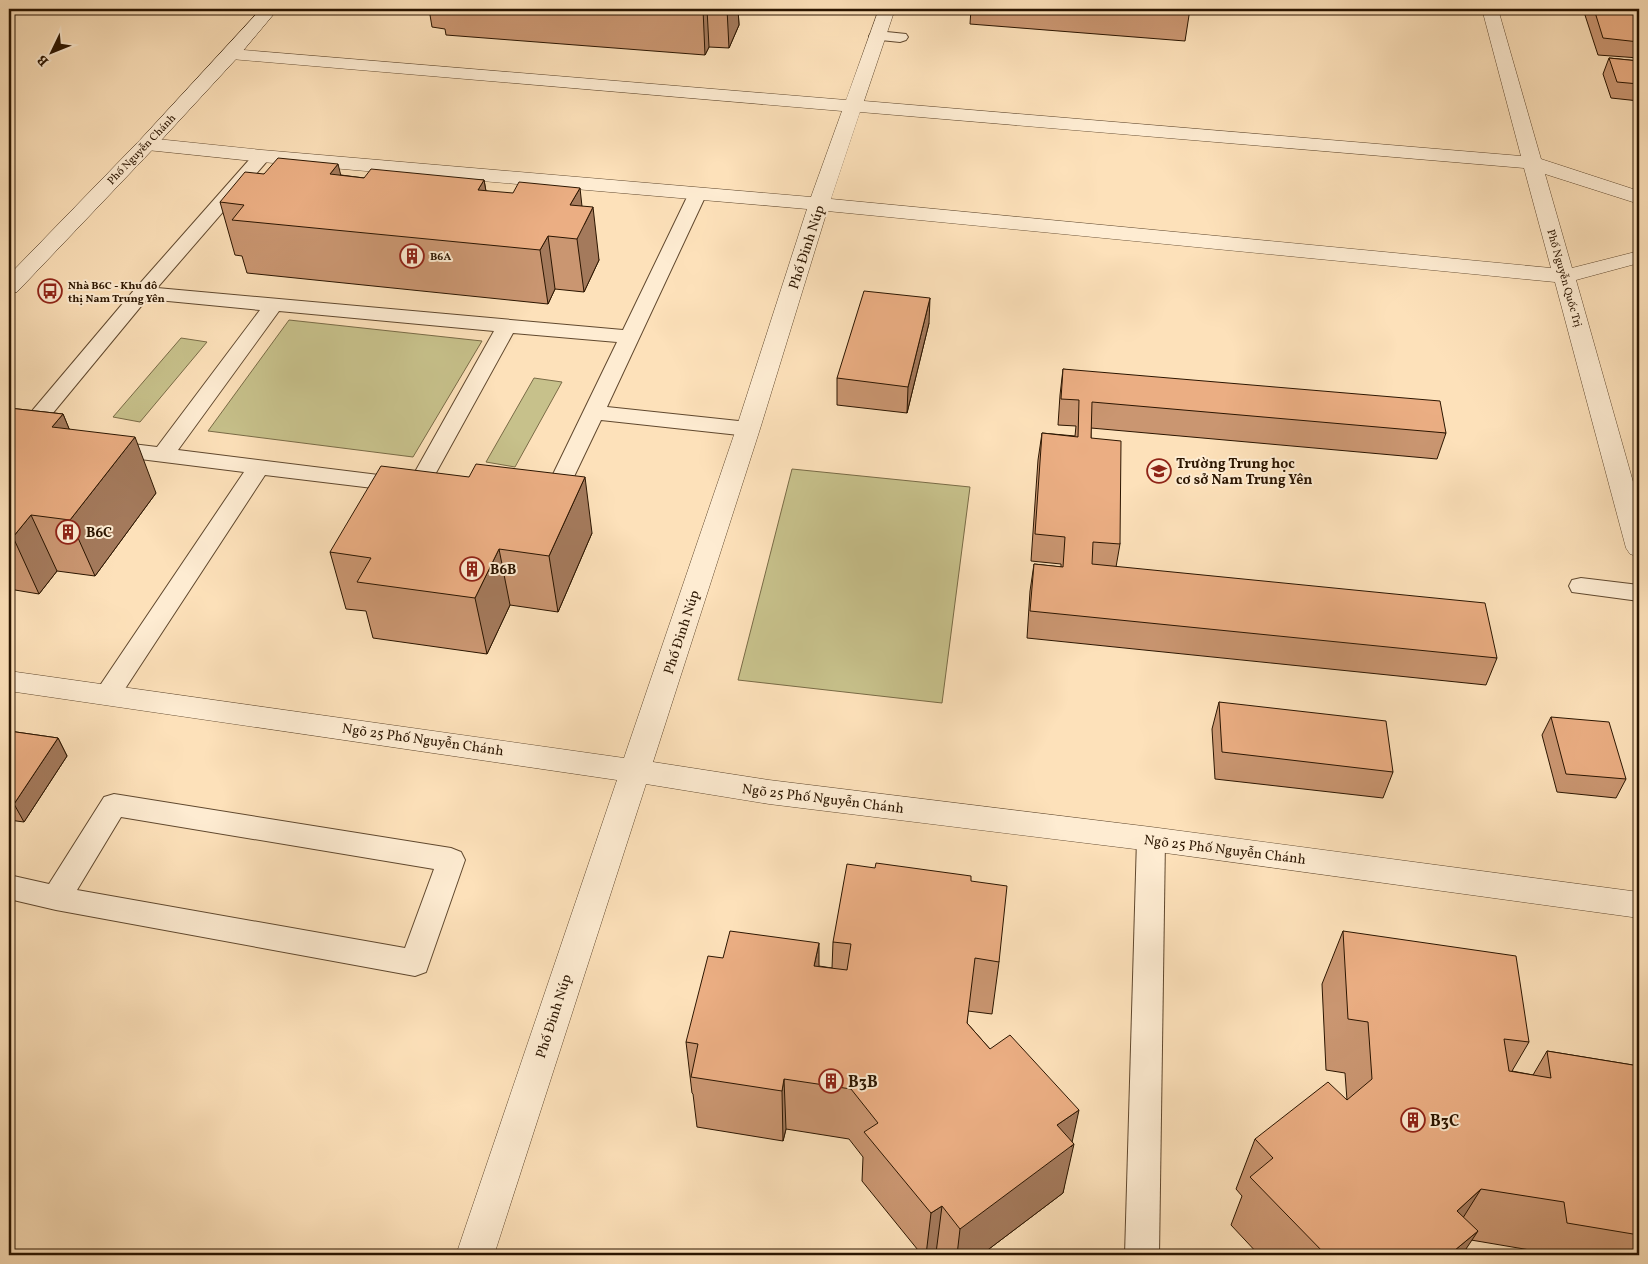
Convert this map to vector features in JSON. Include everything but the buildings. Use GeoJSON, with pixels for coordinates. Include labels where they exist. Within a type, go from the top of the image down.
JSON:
{"type":"FeatureCollection","features":[{"type":"Feature","properties":{"kind":"street","name":"Phố Nguyễn Chánh"},"geometry":{"type":"LineString","coordinates":[[9,286],[147,144],[270,9]]}},
{"type":"Feature","properties":{"kind":"street","name":"Phố Đinh Núp"},"geometry":{"type":"LineString","coordinates":[[475,1255],[748,430],[819,204],[853,105],[889,37],[887,9]]}},
{"type":"Feature","properties":{"kind":"street","name":"Phố Nguyễn Quốc Trị"},"geometry":{"type":"LineString","coordinates":[[1490,9],[1639,548]]}},
{"type":"Feature","properties":{"kind":"street"},"geometry":{"type":"LineString","coordinates":[[231,54],[853,105],[1533,164],[1639,198]]}},
{"type":"Feature","properties":{"kind":"street"},"geometry":{"type":"LineString","coordinates":[[147,144],[697,195],[819,204],[1564,276],[1639,257]]}},
{"type":"Feature","properties":{"kind":"street","name":"Ngõ 25 Phố Nguyễn Chánh"},"geometry":{"type":"LineString","coordinates":[[9,681],[769,792],[1151,839],[1639,906]]}},
{"type":"Feature","properties":{"kind":"lane"},"geometry":{"type":"LineString","coordinates":[[49,440],[20,437],[142,292],[262,156]]}},
{"type":"Feature","properties":{"kind":"lane"},"geometry":{"type":"LineString","coordinates":[[532,500],[551,503],[697,195]]}},
{"type":"Feature","properties":{"kind":"lane"},"geometry":{"type":"LineString","coordinates":[[142,292],[629,337]]}},
{"type":"Feature","properties":{"kind":"lane"},"geometry":{"type":"LineString","coordinates":[[163,454],[274,304]]}},
{"type":"Feature","properties":{"kind":"lane"},"geometry":{"type":"LineString","coordinates":[[87,445],[428,488],[507,326]]}},
{"type":"Feature","properties":{"kind":"lane"},"geometry":{"type":"LineString","coordinates":[[594,412],[748,430]]}},
{"type":"Feature","properties":{"kind":"lane"},"geometry":{"type":"LineString","coordinates":[[108,694],[259,466]]}},
{"type":"Feature","properties":{"kind":"lane"},"geometry":{"type":"LineString","coordinates":[[1581,586],[1639,593]]}},
{"type":"Feature","properties":{"kind":"lane"},"geometry":{"type":"LineString","coordinates":[[9,887],[56,898],[415,963],[451,860],[114,805],[56,898]]}},
{"type":"Feature","properties":{"kind":"lane"},"geometry":{"type":"LineString","coordinates":[[1142,1255],[1151,839]]}},
{"type":"Feature","properties":{"kind":"shaded area"},"geometry":{"type":"Polygon","coordinates":[[[289,320],[482,341],[413,457],[208,431],[289,320]]]}},
{"type":"Feature","properties":{"kind":"shaded area"},"geometry":{"type":"Polygon","coordinates":[[[181,338],[207,342],[140,422],[113,417],[181,338]]]}},
{"type":"Feature","properties":{"kind":"shaded area"},"geometry":{"type":"Polygon","coordinates":[[[534,378],[562,382],[515,467],[486,462],[534,378]]]}},
{"type":"Feature","properties":{"kind":"shaded area"},"geometry":{"type":"Polygon","coordinates":[[[792,469],[970,487],[942,703],[738,680],[792,469]]]}},
{"type":"Feature","properties":{"kind":"place","name":"B6A"},"geometry":{"type":"Point","coordinates":[412,256]}},
{"type":"Feature","properties":{"kind":"place","name":"Nhà B6C - Khu đô thị Nam Trung Yên"},"geometry":{"type":"Point","coordinates":[50,291]}},
{"type":"Feature","properties":{"kind":"place","name":"Trường Trung học cơ sở Nam Trung Yên"},"geometry":{"type":"Point","coordinates":[1159,471]}},
{"type":"Feature","properties":{"kind":"place","name":"B6C"},"geometry":{"type":"Point","coordinates":[68,532]}},
{"type":"Feature","properties":{"kind":"place","name":"B6B"},"geometry":{"type":"Point","coordinates":[472,569]}},
{"type":"Feature","properties":{"kind":"place","name":"B3B"},"geometry":{"type":"Point","coordinates":[831,1081]}},
{"type":"Feature","properties":{"kind":"place","name":"B3C"},"geometry":{"type":"Point","coordinates":[1413,1120]}}]}
